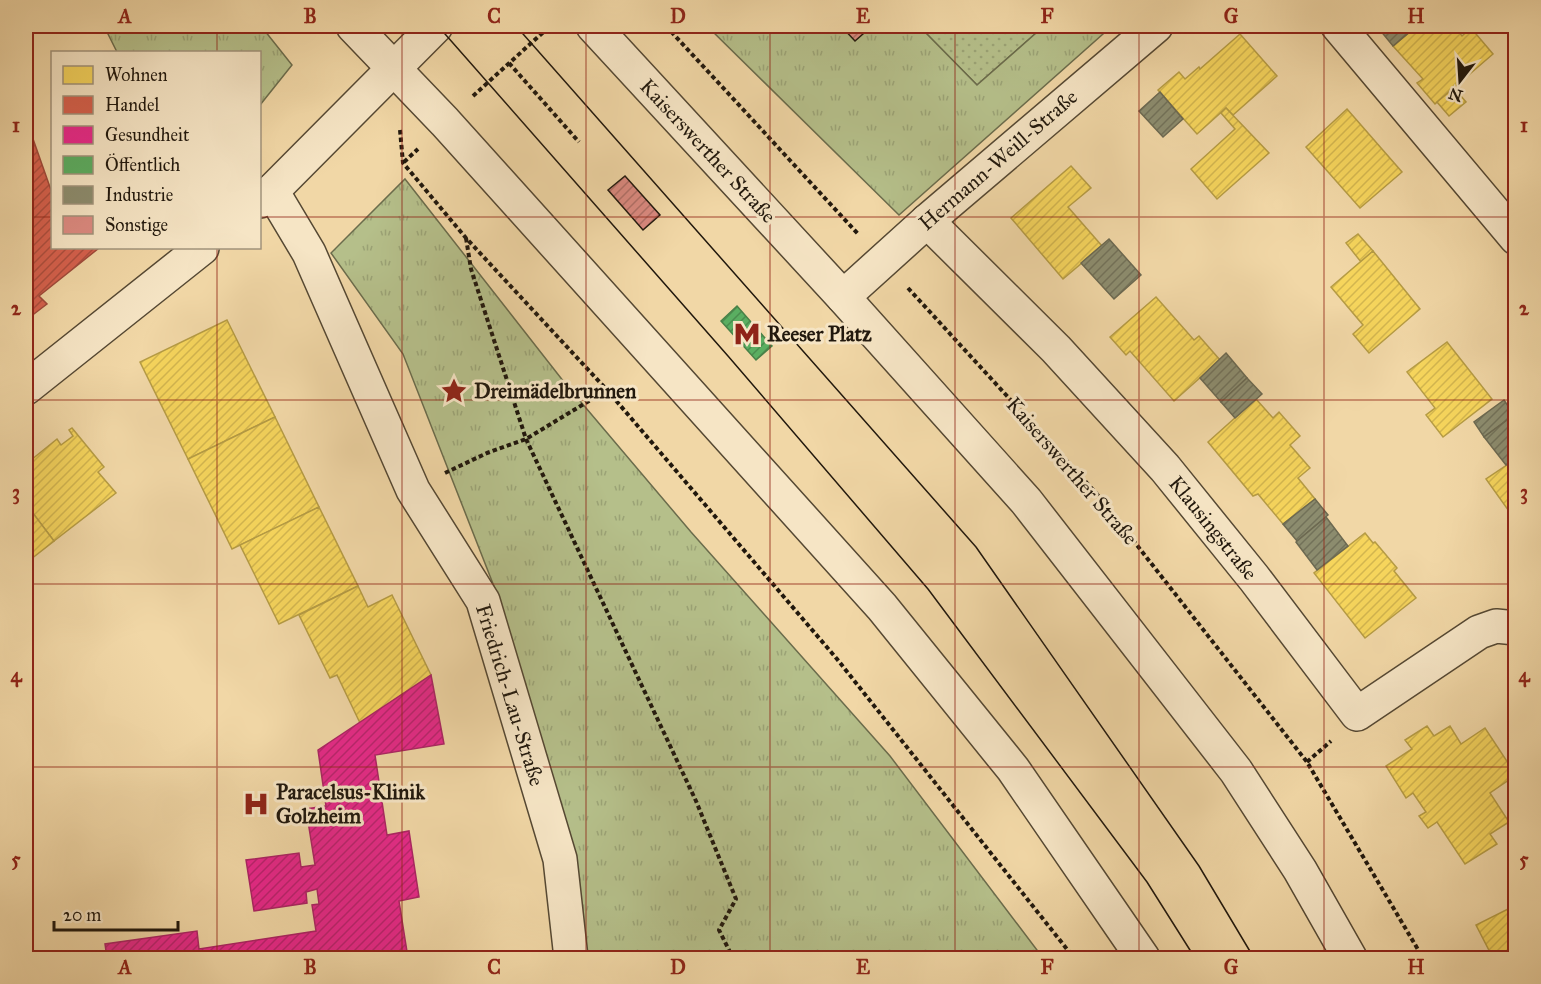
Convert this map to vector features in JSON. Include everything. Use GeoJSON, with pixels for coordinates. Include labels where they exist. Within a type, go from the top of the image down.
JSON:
{"type":"FeatureCollection","features":[{"type":"Feature","properties":{"kind":"street"},"geometry":{"type":"LineString","coordinates":[[353,26],[445,122],[882,607],[1013,770],[1143,958]]}},
{"type":"Feature","properties":{"kind":"street"},"geometry":{"type":"LineString","coordinates":[[266,196],[436,26]]}},
{"type":"Feature","properties":{"kind":"street","name":"Kaiserswerther Straße"},"geometry":{"type":"LineString","coordinates":[[593,26],[843,297],[1026,501],[1236,771],[1300,870],[1350,958]]}},
{"type":"Feature","properties":{"kind":"street","name":"Hermann-Weill-Straße"},"geometry":{"type":"LineString","coordinates":[[843,297],[927,221],[1156,26]]}},
{"type":"Feature","properties":{"kind":"street"},"geometry":{"type":"LineString","coordinates":[[1338,26],[1515,238]]}},
{"type":"Feature","properties":{"kind":"street","name":"Friedrich-Lau-Straße"},"geometry":{"type":"LineString","coordinates":[[266,196],[309,253],[413,490],[483,601],[560,859],[571,958]]}},
{"type":"Feature","properties":{"kind":"street","name":"Klausingstraße"},"geometry":{"type":"LineString","coordinates":[[927,221],[1056,349],[1165,468],[1254,578],[1357,714],[1479,632],[1496,626],[1515,628]]}},
{"type":"Feature","properties":{"kind":"street"},"geometry":{"type":"LineString","coordinates":[[26,388],[200,249]]}},
{"type":"Feature","properties":{"kind":"path"},"geometry":{"type":"LineString","coordinates":[[403,163],[550,26]]}},
{"type":"Feature","properties":{"kind":"path","name":"Kaiserswerther Straße"},"geometry":{"type":"LineString","coordinates":[[666,26],[1096,493],[1307,762],[1423,958]]}},
{"type":"Feature","properties":{"kind":"path"},"geometry":{"type":"LineString","coordinates":[[509,63],[579,142]]}},
{"type":"Feature","properties":{"kind":"path"},"geometry":{"type":"LineString","coordinates":[[400,128],[403,163],[466,238],[607,390],[837,659],[1074,958]]}},
{"type":"Feature","properties":{"kind":"path"},"geometry":{"type":"LineString","coordinates":[[466,238],[471,269],[526,439],[696,801],[736,899],[719,930],[734,958]]}},
{"type":"Feature","properties":{"kind":"path"},"geometry":{"type":"LineString","coordinates":[[457,467],[526,439],[607,390]]}},
{"type":"Feature","properties":{"kind":"green space"},"geometry":{"type":"Polygon","coordinates":[[[104,26],[261,26],[292,65],[261,104],[261,51],[116,51],[104,26]]]}},
{"type":"Feature","properties":{"kind":"green space"},"geometry":{"type":"Polygon","coordinates":[[[707,26],[919,26],[977,85],[1044,26],[1112,26],[899,215],[707,26]]]}},
{"type":"Feature","properties":{"kind":"green space"},"geometry":{"type":"Polygon","coordinates":[[[919,26],[1044,26],[977,85],[919,26]]]}},
{"type":"Feature","properties":{"kind":"green space"},"geometry":{"type":"Polygon","coordinates":[[[405,179],[564,382],[691,532],[890,756],[1043,958],[584,958],[497,594],[403,354],[331,253],[405,179]]]}},
{"type":"Feature","properties":{"kind":"building: Wohnen"},"geometry":{"type":"Polygon","coordinates":[[[1417,26],[1454,26],[1462,36],[1471,28],[1493,54],[1435,104],[1417,83],[1423,79],[1393,46],[1417,26]]]}},
{"type":"Feature","properties":{"kind":"building: Wohnen"},"geometry":{"type":"Polygon","coordinates":[[[1240,34],[1277,76],[1233,115],[1226,108],[1197,134],[1158,90],[1179,72],[1185,79],[1199,67],[1200,69],[1240,34]]]}},
{"type":"Feature","properties":{"kind":"building: Wohnen"},"geometry":{"type":"Polygon","coordinates":[[[1454,88],[1466,102],[1449,116],[1437,102],[1454,88]]]}},
{"type":"Feature","properties":{"kind":"building: Wohnen"},"geometry":{"type":"Polygon","coordinates":[[[1226,108],[1269,153],[1217,199],[1191,169],[1235,129],[1221,113],[1226,108]]]}},
{"type":"Feature","properties":{"kind":"building: Wohnen"},"geometry":{"type":"Polygon","coordinates":[[[1347,109],[1402,172],[1360,208],[1306,147],[1347,109]]]}},
{"type":"Feature","properties":{"kind":"building: Wohnen"},"geometry":{"type":"Polygon","coordinates":[[[1071,166],[1091,188],[1068,207],[1102,246],[1063,279],[1011,218],[1071,166]]]}},
{"type":"Feature","properties":{"kind":"building: Wohnen"},"geometry":{"type":"Polygon","coordinates":[[[1358,234],[1373,251],[1361,262],[1346,243],[1358,234]]]}},
{"type":"Feature","properties":{"kind":"building: Wohnen"},"geometry":{"type":"Polygon","coordinates":[[[1373,251],[1420,309],[1369,353],[1353,334],[1363,325],[1331,287],[1373,251]]]}},
{"type":"Feature","properties":{"kind":"building: Wohnen"},"geometry":{"type":"Polygon","coordinates":[[[1156,297],[1194,340],[1199,336],[1220,360],[1174,401],[1130,351],[1126,355],[1110,337],[1156,297]]]}},
{"type":"Feature","properties":{"kind":"building: Wohnen"},"geometry":{"type":"Polygon","coordinates":[[[227,320],[275,417],[188,459],[140,362],[227,320]]]}},
{"type":"Feature","properties":{"kind":"building: Wohnen"},"geometry":{"type":"Polygon","coordinates":[[[1447,342],[1492,399],[1443,437],[1426,415],[1435,408],[1407,372],[1447,342]]]}},
{"type":"Feature","properties":{"kind":"building: Wohnen"},"geometry":{"type":"Polygon","coordinates":[[[1256,399],[1273,418],[1279,412],[1300,436],[1290,445],[1310,468],[1298,478],[1315,499],[1283,524],[1258,494],[1253,496],[1208,442],[1256,399]]]}},
{"type":"Feature","properties":{"kind":"building: Wohnen"},"geometry":{"type":"Polygon","coordinates":[[[275,417],[319,507],[232,549],[188,459],[275,417]]]}},
{"type":"Feature","properties":{"kind":"building: Wohnen"},"geometry":{"type":"Polygon","coordinates":[[[72,428],[104,467],[98,472],[116,493],[54,541],[26,504],[26,464],[57,439],[61,445],[73,436],[69,430],[72,428]]]}},
{"type":"Feature","properties":{"kind":"building: Wohnen"},"geometry":{"type":"Polygon","coordinates":[[[1516,459],[1516,521],[1486,479],[1516,459]]]}},
{"type":"Feature","properties":{"kind":"building: Wohnen"},"geometry":{"type":"Polygon","coordinates":[[[26,504],[54,541],[26,563],[26,504]]]}},
{"type":"Feature","properties":{"kind":"building: Wohnen"},"geometry":{"type":"Polygon","coordinates":[[[319,507],[358,586],[279,624],[240,545],[319,507]]]}},
{"type":"Feature","properties":{"kind":"building: Wohnen"},"geometry":{"type":"Polygon","coordinates":[[[1365,533],[1397,568],[1394,571],[1416,598],[1365,638],[1314,573],[1365,533]]]}},
{"type":"Feature","properties":{"kind":"building: Wohnen"},"geometry":{"type":"Polygon","coordinates":[[[358,586],[368,607],[392,595],[431,675],[360,723],[337,675],[330,678],[299,615],[358,586]]]}},
{"type":"Feature","properties":{"kind":"building: Wohnen"},"geometry":{"type":"Polygon","coordinates":[[[1427,726],[1434,736],[1450,726],[1461,744],[1485,728],[1516,775],[1490,793],[1509,822],[1490,834],[1497,844],[1465,864],[1437,822],[1428,828],[1419,816],[1426,812],[1413,793],[1406,798],[1386,766],[1412,749],[1405,740],[1427,726]]]}},
{"type":"Feature","properties":{"kind":"building: Wohnen"},"geometry":{"type":"Polygon","coordinates":[[[1516,905],[1516,958],[1493,958],[1476,925],[1516,905]]]}},
{"type":"Feature","properties":{"kind":"building: Handel"},"geometry":{"type":"Polygon","coordinates":[[[26,119],[51,190],[51,249],[98,249],[39,296],[47,304],[26,320],[26,119]]]}},
{"type":"Feature","properties":{"kind":"building: Gesundheit"},"geometry":{"type":"Polygon","coordinates":[[[431,675],[444,744],[375,755],[387,835],[409,831],[419,897],[399,901],[408,958],[107,958],[105,944],[197,931],[199,949],[316,931],[312,905],[319,904],[317,889],[306,892],[307,903],[254,911],[246,860],[299,853],[301,867],[315,865],[306,809],[326,806],[318,750],[431,675]]]}},
{"type":"Feature","properties":{"kind":"building: Öffentlich"},"geometry":{"type":"Polygon","coordinates":[[[737,306],[772,346],[756,360],[721,321],[737,306]]]}},
{"type":"Feature","properties":{"kind":"building: Industrie"},"geometry":{"type":"Polygon","coordinates":[[[1383,26],[1417,26],[1393,46],[1379,29],[1383,26]]]}},
{"type":"Feature","properties":{"kind":"building: Industrie"},"geometry":{"type":"Polygon","coordinates":[[[1160,92],[1183,119],[1163,137],[1139,111],[1160,92]]]}},
{"type":"Feature","properties":{"kind":"building: Industrie"},"geometry":{"type":"Polygon","coordinates":[[[1109,239],[1141,275],[1114,299],[1081,263],[1109,239]]]}},
{"type":"Feature","properties":{"kind":"building: Industrie"},"geometry":{"type":"Polygon","coordinates":[[[1226,353],[1247,378],[1221,402],[1200,378],[1226,353]]]}},
{"type":"Feature","properties":{"kind":"building: Industrie"},"geometry":{"type":"Polygon","coordinates":[[[1247,378],[1262,394],[1235,418],[1221,402],[1247,378]]]}},
{"type":"Feature","properties":{"kind":"building: Industrie"},"geometry":{"type":"Polygon","coordinates":[[[1504,400],[1514,415],[1484,437],[1474,422],[1504,400]]]}},
{"type":"Feature","properties":{"kind":"building: Industrie"},"geometry":{"type":"Polygon","coordinates":[[[1514,415],[1516,459],[1506,465],[1484,437],[1514,415]]]}},
{"type":"Feature","properties":{"kind":"building: Industrie"},"geometry":{"type":"Polygon","coordinates":[[[1315,499],[1328,515],[1297,541],[1283,524],[1315,499]]]}},
{"type":"Feature","properties":{"kind":"building: Industrie"},"geometry":{"type":"Polygon","coordinates":[[[1326,517],[1348,546],[1317,570],[1296,542],[1326,517]]]}},
{"type":"Feature","properties":{"kind":"building: Sonstige"},"geometry":{"type":"Polygon","coordinates":[[[841,26],[872,26],[855,41],[841,26]]]}},
{"type":"Feature","properties":{"kind":"building: Sonstige"},"geometry":{"type":"Polygon","coordinates":[[[625,176],[660,215],[643,230],[608,190],[625,176]]]}},
{"type":"Feature","properties":{"kind":"tram line"},"geometry":{"type":"LineString","coordinates":[[438,26],[728,356],[928,589],[1147,882],[1195,958]]}},
{"type":"Feature","properties":{"kind":"tram line"},"geometry":{"type":"LineString","coordinates":[[516,26],[976,547],[1199,866],[1254,958]]}},
{"type":"Feature","properties":{"kind":"place","name":"Reeser Platz"},"geometry":{"type":"Point","coordinates":[747,334]}},
{"type":"Feature","properties":{"kind":"place","name":"Dreimädelbrunnen"},"geometry":{"type":"Point","coordinates":[454,391]}},
{"type":"Feature","properties":{"kind":"place","name":"Paracelsus-Klinik Golzheim"},"geometry":{"type":"Point","coordinates":[256,804]}}]}
